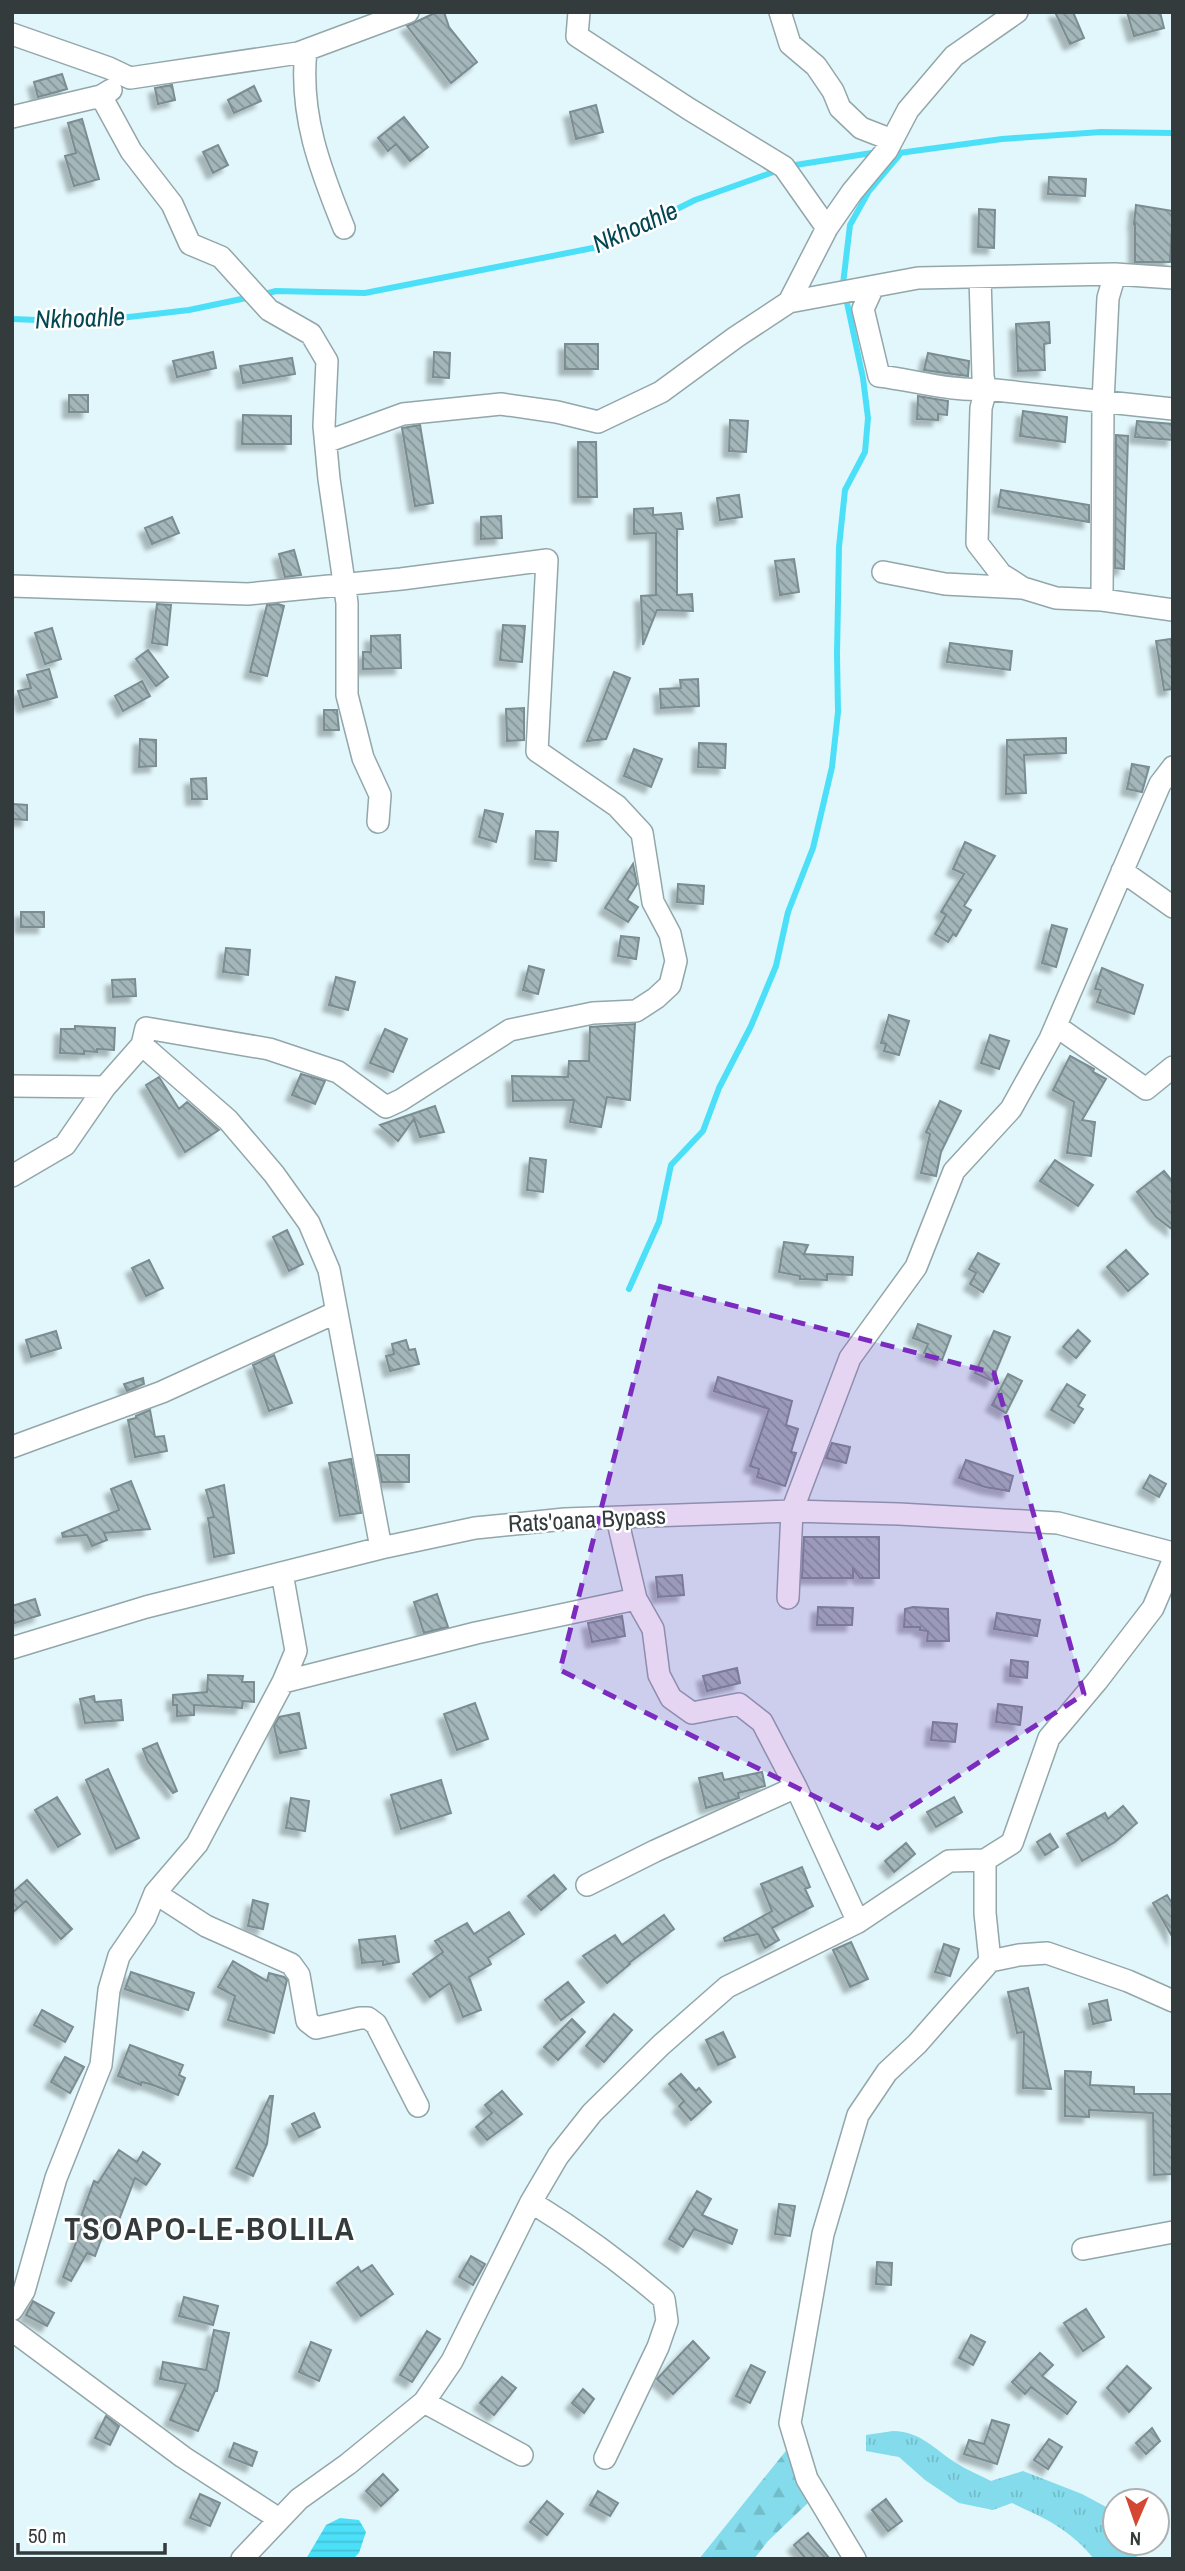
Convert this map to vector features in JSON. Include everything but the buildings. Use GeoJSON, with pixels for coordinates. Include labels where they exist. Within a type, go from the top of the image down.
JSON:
{"type":"FeatureCollection","features":[{"type":"Feature","properties":{"kind":"street"},"geometry":{"type":"LineString","coordinates":[[12,117],[101,96],[130,78],[306,50],[408,12]]}},
{"type":"Feature","properties":{"kind":"street"},"geometry":{"type":"LineString","coordinates":[[579,12],[578,36],[784,167],[827,229]]}},
{"type":"Feature","properties":{"kind":"street"},"geometry":{"type":"LineString","coordinates":[[779,12],[790,44],[816,66],[833,91],[840,108],[861,128],[892,140]]}},
{"type":"Feature","properties":{"kind":"street"},"geometry":{"type":"LineString","coordinates":[[789,302],[827,229],[852,192],[887,150],[908,110],[954,56],[1017,12]]}},
{"type":"Feature","properties":{"kind":"street"},"geometry":{"type":"LineString","coordinates":[[12,34],[110,68],[130,78]]}},
{"type":"Feature","properties":{"kind":"street"},"geometry":{"type":"LineString","coordinates":[[306,50],[303,79],[309,130],[321,173],[344,228]]}},
{"type":"Feature","properties":{"kind":"street"},"geometry":{"type":"LineString","coordinates":[[101,96],[131,151],[172,204],[190,244],[220,257],[269,310],[311,334],[327,361],[328,479],[347,603],[347,695],[363,758],[380,795],[378,822]]}},
{"type":"Feature","properties":{"kind":"street"},"geometry":{"type":"LineString","coordinates":[[326,442],[403,414],[501,404],[557,412],[598,422],[661,392],[789,302],[918,278],[1115,274],[1173,278]]}},
{"type":"Feature","properties":{"kind":"street"},"geometry":{"type":"LineString","coordinates":[[1102,600],[1103,402],[1108,298],[1115,274]]}},
{"type":"Feature","properties":{"kind":"street"},"geometry":{"type":"LineString","coordinates":[[980,277],[983,377],[986,389],[981,408],[977,543],[1001,574],[1023,588]]}},
{"type":"Feature","properties":{"kind":"street"},"geometry":{"type":"LineString","coordinates":[[873,287],[863,309],[879,376],[915,380],[967,391],[986,389],[1173,409]]}},
{"type":"Feature","properties":{"kind":"street"},"geometry":{"type":"LineString","coordinates":[[12,586],[248,594],[547,560],[537,751],[617,806],[642,833],[653,902],[670,933],[676,961],[670,985],[636,1011],[593,1013],[510,1030],[386,1107],[338,1072],[269,1049],[146,1028],[142,1045],[105,1087],[65,1145],[12,1176]]}},
{"type":"Feature","properties":{"kind":"street"},"geometry":{"type":"LineString","coordinates":[[883,572],[945,584],[1023,588],[1056,598],[1102,600],[1173,610]]}},
{"type":"Feature","properties":{"kind":"street"},"geometry":{"type":"LineString","coordinates":[[788,1598],[792,1511],[850,1358],[916,1267],[954,1171],[1011,1109],[1056,1026],[1160,785],[1173,767]]}},
{"type":"Feature","properties":{"kind":"street"},"geometry":{"type":"LineString","coordinates":[[1122,872],[1173,907]]}},
{"type":"Feature","properties":{"kind":"street"},"geometry":{"type":"LineString","coordinates":[[1056,1026],[1146,1089],[1173,1067]]}},
{"type":"Feature","properties":{"kind":"street"},"geometry":{"type":"LineString","coordinates":[[142,1045],[228,1120],[274,1174],[309,1223],[329,1270],[381,1548]]}},
{"type":"Feature","properties":{"kind":"street"},"geometry":{"type":"LineString","coordinates":[[12,1086],[105,1087]]}},
{"type":"Feature","properties":{"kind":"street"},"geometry":{"type":"LineString","coordinates":[[12,1447],[162,1392],[337,1312]]}},
{"type":"Feature","properties":{"kind":"street","name":"Rats'oana Bypass"},"geometry":{"type":"LineString","coordinates":[[12,1648],[146,1606],[381,1548],[475,1528],[565,1519],[792,1511],[899,1514],[1058,1523],[1173,1553]]}},
{"type":"Feature","properties":{"kind":"street"},"geometry":{"type":"LineString","coordinates":[[617,1518],[636,1599],[653,1629],[659,1675],[671,1698],[691,1713],[739,1704],[762,1722],[796,1787],[858,1922]]}},
{"type":"Feature","properties":{"kind":"street"},"geometry":{"type":"LineString","coordinates":[[242,2559],[299,2499],[348,2464],[424,2402],[452,2361],[531,2202],[558,2156],[592,2113],[661,2045],[727,1987],[858,1922],[949,1861],[985,1860],[1012,1843],[1049,1738],[1153,1608],[1173,1561]]}},
{"type":"Feature","properties":{"kind":"street"},"geometry":{"type":"LineString","coordinates":[[12,2310],[24,2291],[56,2178],[102,2065],[109,1990],[119,1955],[145,1918],[155,1893],[197,1844],[283,1682],[296,1651],[282,1573]]}},
{"type":"Feature","properties":{"kind":"street"},"geometry":{"type":"LineString","coordinates":[[283,1682],[476,1633],[636,1599]]}},
{"type":"Feature","properties":{"kind":"street"},"geometry":{"type":"LineString","coordinates":[[587,1885],[796,1787]]}},
{"type":"Feature","properties":{"kind":"street"},"geometry":{"type":"LineString","coordinates":[[985,1860],[985,1913],[990,1961]]}},
{"type":"Feature","properties":{"kind":"street"},"geometry":{"type":"LineString","coordinates":[[155,1893],[206,1926],[291,1964],[299,1975],[307,2021],[313,2027],[320,2029],[360,2018],[368,2018],[376,2024],[418,2106]]}},
{"type":"Feature","properties":{"kind":"street"},"geometry":{"type":"LineString","coordinates":[[855,2559],[807,2479],[790,2423],[823,2234],[858,2115],[887,2072],[917,2044],[990,1961],[1047,1953],[1128,1981],[1173,2001]]}},
{"type":"Feature","properties":{"kind":"street"},"geometry":{"type":"LineString","coordinates":[[531,2202],[634,2273],[664,2299],[667,2321],[658,2347],[605,2458]]}},
{"type":"Feature","properties":{"kind":"street"},"geometry":{"type":"LineString","coordinates":[[1083,2249],[1173,2232]]}},
{"type":"Feature","properties":{"kind":"street"},"geometry":{"type":"LineString","coordinates":[[12,2330],[183,2457],[279,2519]]}},
{"type":"Feature","properties":{"kind":"street"},"geometry":{"type":"LineString","coordinates":[[424,2402],[522,2455]]}},
{"type":"Feature","properties":{"kind":"highlighted area"},"geometry":{"type":"Polygon","coordinates":[[[658,1286],[994,1373],[1084,1694],[878,1828],[560,1670],[658,1286]]]}},
{"type":"Feature","properties":{"kind":"green space"},"geometry":{"type":"Polygon","coordinates":[[[893,2431],[912,2434],[956,2463],[991,2481],[1023,2471],[1082,2494],[1101,2504],[1101,2557],[1138,2559],[1094,2559],[1066,2532],[1012,2503],[993,2510],[959,2503],[925,2480],[899,2457],[866,2451],[866,2435],[893,2431]]]}},
{"type":"Feature","properties":{"kind":"green space"},"geometry":{"type":"Polygon","coordinates":[[[789,2447],[810,2501],[768,2541],[754,2559],[699,2559],[789,2447]]]}},
{"type":"Feature","properties":{"kind":"shaded area"},"geometry":{"type":"Polygon","coordinates":[[[340,2518],[359,2520],[366,2532],[359,2553],[353,2559],[306,2559],[326,2525],[340,2518]]]}},
{"type":"Feature","properties":{"kind":"waterway","name":"Nkhoahle"},"geometry":{"type":"LineString","coordinates":[[899,153],[1002,139],[1101,132],[1173,133]]}},
{"type":"Feature","properties":{"kind":"waterway","name":"Nkhoahle"},"geometry":{"type":"LineString","coordinates":[[789,166],[878,152]]}},
{"type":"Feature","properties":{"kind":"waterway"},"geometry":{"type":"LineString","coordinates":[[629,1289],[659,1222],[671,1165],[703,1131],[719,1088],[751,1026],[776,966],[788,912],[813,848],[832,767],[838,712],[839,547],[845,490],[865,452],[868,418],[863,378],[843,284],[850,225],[869,191],[901,153]]}},
{"type":"Feature","properties":{"kind":"waterway","name":"Nkhoahle"},"geometry":{"type":"LineString","coordinates":[[261,295],[276,291],[365,293],[603,246],[695,200],[779,170]]}},
{"type":"Feature","properties":{"kind":"waterway","name":"Nkhoahle"},"geometry":{"type":"LineString","coordinates":[[12,319],[86,322],[189,310],[251,297]]}},
{"type":"Feature","properties":{"kind":"district","name":"TSOAPO-LE-BOLILA"},"geometry":{"type":"Point","coordinates":[210,2229]}}]}
